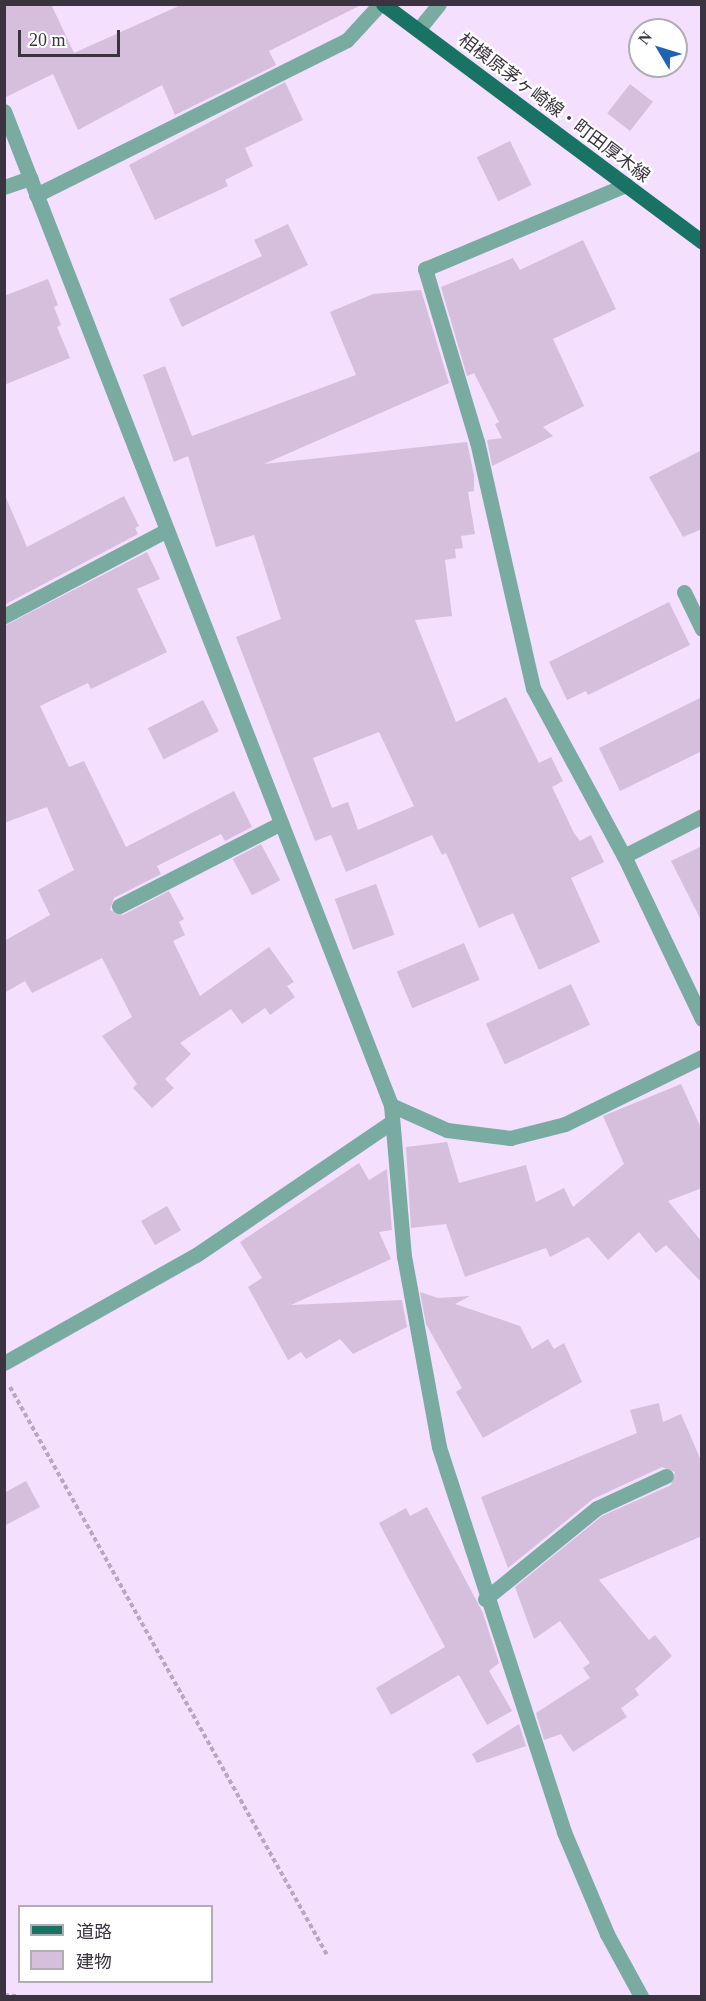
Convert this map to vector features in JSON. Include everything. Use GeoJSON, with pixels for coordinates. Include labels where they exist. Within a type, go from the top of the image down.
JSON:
{"type":"FeatureCollection","features":[{"type":"Feature","properties":{"kind":"main road","name":"相模原茅ヶ崎線・町田厚木線"},"geometry":{"type":"LineString","coordinates":[[382,4],[702,242]]}},
{"type":"Feature","properties":{"kind":"street"},"geometry":{"type":"LineString","coordinates":[[36,195],[347,40],[382,4]]}},
{"type":"Feature","properties":{"kind":"street"},"geometry":{"type":"LineString","coordinates":[[418,30],[439,4]]}},
{"type":"Feature","properties":{"kind":"street"},"geometry":{"type":"LineString","coordinates":[[4,111],[391,1105],[404,1256],[421,1365],[439,1447],[486,1599],[564,1832],[607,1934],[642,1996]]}},
{"type":"Feature","properties":{"kind":"street"},"geometry":{"type":"LineString","coordinates":[[4,187],[30,178]]}},
{"type":"Feature","properties":{"kind":"street"},"geometry":{"type":"LineString","coordinates":[[626,185],[425,269],[474,431],[534,688],[624,856],[702,1019]]}},
{"type":"Feature","properties":{"kind":"street"},"geometry":{"type":"LineString","coordinates":[[4,616],[167,530]]}},
{"type":"Feature","properties":{"kind":"street"},"geometry":{"type":"LineString","coordinates":[[684,592],[702,629]]}},
{"type":"Feature","properties":{"kind":"street"},"geometry":{"type":"LineString","coordinates":[[624,856],[702,816]]}},
{"type":"Feature","properties":{"kind":"street"},"geometry":{"type":"LineString","coordinates":[[118,906],[281,823]]}},
{"type":"Feature","properties":{"kind":"street"},"geometry":{"type":"LineString","coordinates":[[391,1105],[447,1130],[510,1138],[565,1124],[702,1057]]}},
{"type":"Feature","properties":{"kind":"street"},"geometry":{"type":"LineString","coordinates":[[4,1363],[196,1255],[392,1122]]}},
{"type":"Feature","properties":{"kind":"street"},"geometry":{"type":"LineString","coordinates":[[486,1599],[597,1508],[666,1476]]}},
{"type":"Feature","properties":{"kind":"path"},"geometry":{"type":"LineString","coordinates":[[4,1377],[327,1955]]}},
{"type":"Feature","properties":{"kind":"path"},"geometry":{"type":"LineString","coordinates":[[4,1995],[16,1996]]}},
{"type":"Feature","properties":{"kind":"building"},"geometry":{"type":"Polygon","coordinates":[[[4,4],[51,4],[74,53],[183,4],[363,4],[269,51],[276,65],[175,115],[162,85],[78,130],[53,74],[4,98],[4,4]]]}},
{"type":"Feature","properties":{"kind":"building"},"geometry":{"type":"Polygon","coordinates":[[[285,82],[303,120],[245,148],[253,166],[225,180],[228,186],[155,220],[129,165],[285,82]]]}},
{"type":"Feature","properties":{"kind":"building"},"geometry":{"type":"Polygon","coordinates":[[[630,84],[653,102],[630,131],[607,113],[630,84]]]}},
{"type":"Feature","properties":{"kind":"building"},"geometry":{"type":"Polygon","coordinates":[[[510,141],[531,185],[498,201],[477,157],[510,141]]]}},
{"type":"Feature","properties":{"kind":"building"},"geometry":{"type":"Polygon","coordinates":[[[288,224],[308,265],[182,327],[169,299],[262,256],[254,240],[288,224]]]}},
{"type":"Feature","properties":{"kind":"building"},"geometry":{"type":"Polygon","coordinates":[[[583,240],[616,309],[553,339],[584,406],[543,427],[553,436],[492,466],[487,440],[502,438],[495,424],[499,422],[474,373],[467,376],[441,287],[513,258],[520,270],[583,240]]]}},
{"type":"Feature","properties":{"kind":"building"},"geometry":{"type":"Polygon","coordinates":[[[48,279],[58,305],[54,307],[61,325],[57,327],[70,358],[4,385],[4,296],[48,279]]]}},
{"type":"Feature","properties":{"kind":"building"},"geometry":{"type":"Polygon","coordinates":[[[421,290],[449,383],[264,464],[467,442],[474,475],[474,491],[468,492],[475,534],[461,536],[463,548],[455,549],[456,558],[445,560],[452,616],[415,620],[456,722],[506,697],[539,763],[551,757],[563,781],[552,787],[574,833],[580,841],[591,835],[604,862],[571,878],[600,942],[539,970],[513,913],[479,928],[446,853],[442,855],[432,835],[346,872],[331,835],[315,841],[236,637],[281,619],[254,535],[216,547],[188,456],[174,462],[143,375],[165,366],[192,436],[356,375],[330,312],[373,294],[421,290]],[[379,732],[313,758],[332,808],[348,802],[358,830],[414,806],[379,732]]]}},
{"type":"Feature","properties":{"kind":"building"},"geometry":{"type":"Polygon","coordinates":[[[702,450],[702,529],[683,537],[649,477],[702,450]]]}},
{"type":"Feature","properties":{"kind":"building"},"geometry":{"type":"Polygon","coordinates":[[[4,493],[27,547],[124,496],[139,526],[135,528],[138,534],[4,605],[4,493]]]}},
{"type":"Feature","properties":{"kind":"building"},"geometry":{"type":"Polygon","coordinates":[[[147,552],[160,579],[137,589],[167,652],[91,689],[88,683],[40,706],[69,767],[84,761],[126,847],[234,791],[252,827],[225,841],[221,834],[157,866],[161,874],[114,898],[110,910],[123,915],[169,891],[184,919],[179,922],[185,935],[173,941],[200,996],[269,947],[294,982],[287,986],[295,997],[270,1015],[265,1008],[242,1024],[231,1009],[180,1043],[191,1054],[165,1079],[174,1088],[152,1108],[133,1088],[137,1084],[102,1036],[132,1017],[102,958],[32,993],[25,981],[4,993],[4,941],[50,915],[38,890],[74,870],[47,807],[4,823],[4,626],[147,552]]]}},
{"type":"Feature","properties":{"kind":"building"},"geometry":{"type":"Polygon","coordinates":[[[669,602],[690,645],[588,695],[586,691],[567,700],[549,662],[669,602]]]}},
{"type":"Feature","properties":{"kind":"building"},"geometry":{"type":"Polygon","coordinates":[[[702,697],[702,751],[620,791],[599,748],[702,697]]]}},
{"type":"Feature","properties":{"kind":"building"},"geometry":{"type":"Polygon","coordinates":[[[203,700],[219,731],[164,759],[148,728],[203,700]]]}},
{"type":"Feature","properties":{"kind":"building"},"geometry":{"type":"Polygon","coordinates":[[[261,844],[280,880],[252,895],[233,859],[261,844]]]}},
{"type":"Feature","properties":{"kind":"building"},"geometry":{"type":"Polygon","coordinates":[[[702,846],[702,922],[671,861],[702,846]]]}},
{"type":"Feature","properties":{"kind":"building"},"geometry":{"type":"Polygon","coordinates":[[[376,884],[394,935],[353,950],[335,899],[376,884]]]}},
{"type":"Feature","properties":{"kind":"building"},"geometry":{"type":"Polygon","coordinates":[[[464,943],[480,980],[412,1008],[397,972],[464,943]]]}},
{"type":"Feature","properties":{"kind":"building"},"geometry":{"type":"Polygon","coordinates":[[[571,984],[590,1025],[505,1065],[486,1024],[571,984]]]}},
{"type":"Feature","properties":{"kind":"building"},"geometry":{"type":"Polygon","coordinates":[[[681,1084],[702,1130],[702,1188],[668,1201],[702,1242],[702,1283],[666,1245],[656,1253],[639,1232],[608,1260],[588,1237],[550,1257],[546,1248],[465,1277],[446,1224],[411,1228],[406,1147],[447,1142],[459,1183],[526,1165],[536,1202],[564,1188],[573,1207],[624,1164],[603,1116],[681,1084]]]}},
{"type":"Feature","properties":{"kind":"building"},"geometry":{"type":"Polygon","coordinates":[[[359,1163],[369,1180],[387,1169],[392,1230],[379,1232],[391,1259],[291,1305],[402,1300],[407,1327],[353,1354],[340,1339],[306,1359],[301,1352],[288,1360],[248,1287],[262,1278],[240,1242],[359,1163]]]}},
{"type":"Feature","properties":{"kind":"building"},"geometry":{"type":"Polygon","coordinates":[[[167,1206],[181,1230],[155,1245],[141,1221],[167,1206]]]}},
{"type":"Feature","properties":{"kind":"building"},"geometry":{"type":"Polygon","coordinates":[[[420,1292],[438,1298],[470,1296],[455,1304],[520,1326],[532,1349],[548,1339],[554,1349],[564,1343],[582,1382],[483,1438],[456,1392],[462,1388],[426,1324],[420,1292]]]}},
{"type":"Feature","properties":{"kind":"building"},"geometry":{"type":"Polygon","coordinates":[[[659,1403],[663,1422],[681,1414],[702,1463],[702,1536],[599,1580],[649,1640],[655,1635],[672,1656],[635,1689],[639,1695],[621,1708],[627,1717],[573,1752],[561,1734],[544,1740],[536,1713],[590,1678],[583,1668],[590,1663],[560,1621],[534,1639],[515,1587],[602,1516],[671,1485],[675,1472],[662,1467],[593,1499],[508,1568],[481,1497],[637,1433],[630,1410],[659,1403]]]}},
{"type":"Feature","properties":{"kind":"building"},"geometry":{"type":"Polygon","coordinates":[[[26,1481],[40,1507],[4,1526],[4,1493],[26,1481]]]}},
{"type":"Feature","properties":{"kind":"building"},"geometry":{"type":"Polygon","coordinates":[[[427,1507],[483,1613],[499,1663],[489,1671],[512,1711],[487,1725],[459,1675],[391,1715],[376,1688],[445,1647],[379,1523],[406,1508],[410,1516],[427,1507]]]}},
{"type":"Feature","properties":{"kind":"building"},"geometry":{"type":"Polygon","coordinates":[[[519,1724],[526,1746],[477,1763],[472,1754],[519,1724]]]}}]}
